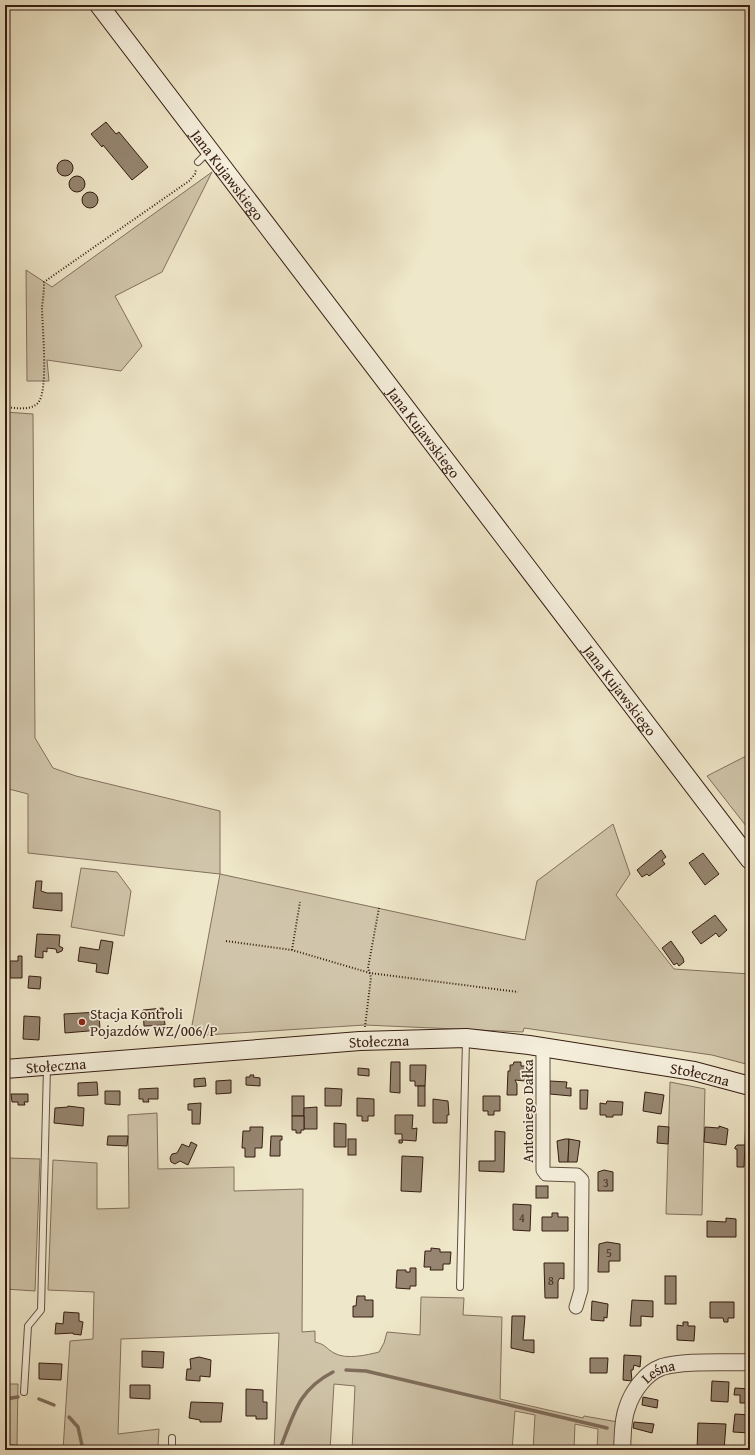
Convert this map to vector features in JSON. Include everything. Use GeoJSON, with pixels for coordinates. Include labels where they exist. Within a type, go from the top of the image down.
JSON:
{"type":"FeatureCollection","features":[{"type":"Feature","properties":{"kind":"main road","name":"Jana Kujawskiego"},"geometry":{"type":"LineString","coordinates":[[99,5],[204,156],[750,860]]}},
{"type":"Feature","properties":{"kind":"main road","name":"Stołeczna"},"geometry":{"type":"LineString","coordinates":[[5,1070],[360,1040],[466,1038],[694,1070],[750,1086]]}},
{"type":"Feature","properties":{"kind":"street","name":"Antoniego Dałka"},"geometry":{"type":"LineString","coordinates":[[543,1048],[543,1170],[546,1174],[577,1175],[582,1180],[581,1290],[576,1307]]}},
{"type":"Feature","properties":{"kind":"street","name":"Leśna"},"geometry":{"type":"LineString","coordinates":[[622,1450],[626,1409],[639,1384],[657,1370],[677,1364],[750,1362]]}},
{"type":"Feature","properties":{"kind":"lane"},"geometry":{"type":"LineString","coordinates":[[460,1286],[466,1038]]}},
{"type":"Feature","properties":{"kind":"lane"},"geometry":{"type":"LineString","coordinates":[[24,1392],[28,1326],[41,1310],[47,1066]]}},
{"type":"Feature","properties":{"kind":"lane"},"geometry":{"type":"LineString","coordinates":[[172,1438],[172,1450]]}},
{"type":"Feature","properties":{"kind":"path"},"geometry":{"type":"LineString","coordinates":[[5,407],[31,407],[38,402],[42,395],[44,382],[42,308],[44,282],[189,181],[195,174],[204,156]]}},
{"type":"Feature","properties":{"kind":"path"},"geometry":{"type":"LineString","coordinates":[[292,950],[300,902]]}},
{"type":"Feature","properties":{"kind":"path"},"geometry":{"type":"LineString","coordinates":[[364,1028],[371,977],[368,968],[379,908]]}},
{"type":"Feature","properties":{"kind":"path"},"geometry":{"type":"LineString","coordinates":[[226,941],[292,950],[370,973],[518,992]]}},
{"type":"Feature","properties":{"kind":"shaded area"},"geometry":{"type":"Polygon","coordinates":[[[212,172],[162,272],[115,296],[142,346],[121,371],[47,360],[49,381],[27,381],[26,270],[52,287],[212,172]]]}},
{"type":"Feature","properties":{"kind":"shaded area"},"geometry":{"type":"Polygon","coordinates":[[[5,412],[33,414],[35,738],[53,768],[76,776],[220,811],[220,874],[28,853],[28,794],[5,788],[5,412]]]}},
{"type":"Feature","properties":{"kind":"shaded area"},"geometry":{"type":"Polygon","coordinates":[[[750,754],[750,831],[707,776],[750,754]]]}},
{"type":"Feature","properties":{"kind":"shaded area"},"geometry":{"type":"Polygon","coordinates":[[[613,824],[630,874],[616,895],[674,969],[750,974],[750,1045],[746,1064],[712,1055],[524,1028],[523,1032],[365,1025],[190,1036],[220,874],[525,940],[537,881],[613,824]]]}},
{"type":"Feature","properties":{"kind":"shaded area"},"geometry":{"type":"Polygon","coordinates":[[[81,868],[117,872],[131,891],[124,936],[71,927],[81,868]]]}},
{"type":"Feature","properties":{"kind":"shaded area"},"geometry":{"type":"Polygon","coordinates":[[[670,1082],[705,1089],[702,1215],[666,1214],[670,1082]]]}},
{"type":"Feature","properties":{"kind":"shaded area"},"geometry":{"type":"Polygon","coordinates":[[[747,1100],[750,1101],[750,1130],[747,1137],[750,1138],[750,1157],[744,1156],[747,1100]]]}},
{"type":"Feature","properties":{"kind":"shaded area"},"geometry":{"type":"Polygon","coordinates":[[[157,1113],[158,1169],[234,1167],[234,1191],[303,1189],[302,1332],[315,1331],[315,1342],[324,1345],[334,1353],[350,1357],[379,1352],[384,1343],[387,1332],[420,1335],[421,1297],[464,1298],[463,1315],[502,1317],[500,1399],[583,1418],[584,1416],[618,1422],[616,1450],[597,1450],[598,1429],[575,1424],[574,1450],[533,1450],[535,1415],[515,1411],[512,1450],[352,1450],[355,1386],[334,1384],[330,1450],[274,1450],[279,1333],[121,1339],[118,1434],[159,1429],[158,1447],[146,1448],[148,1450],[63,1450],[70,1341],[93,1339],[94,1292],[48,1290],[53,1160],[97,1163],[97,1209],[129,1208],[128,1115],[157,1113]]]}},
{"type":"Feature","properties":{"kind":"shaded area"},"geometry":{"type":"Polygon","coordinates":[[[7,1158],[40,1159],[35,1291],[5,1289],[7,1158]]]}},
{"type":"Feature","properties":{"kind":"shaded area"},"geometry":{"type":"Polygon","coordinates":[[[5,1384],[18,1384],[17,1445],[5,1444],[5,1384]]]}},
{"type":"Feature","properties":{"kind":"building"},"geometry":{"type":"Polygon","coordinates":[[[106,122],[116,134],[119,132],[148,167],[132,180],[103,145],[102,147],[91,134],[106,122]]]}},
{"type":"Feature","properties":{"kind":"building"},"geometry":{"type":"Polygon","coordinates":[[[65,160],[71,162],[73,168],[71,174],[65,176],[59,174],[57,168],[59,162],[65,160]]]}},
{"type":"Feature","properties":{"kind":"building"},"geometry":{"type":"Polygon","coordinates":[[[77,176],[83,178],[85,184],[83,190],[77,192],[71,190],[69,184],[71,178],[77,176]]]}},
{"type":"Feature","properties":{"kind":"building"},"geometry":{"type":"Polygon","coordinates":[[[87,192],[93,192],[98,197],[96,206],[93,208],[87,208],[82,203],[82,197],[87,192]]]}},
{"type":"Feature","properties":{"kind":"building"},"geometry":{"type":"Polygon","coordinates":[[[661,850],[666,857],[662,860],[665,864],[649,876],[647,874],[642,877],[637,870],[661,850]]]}},
{"type":"Feature","properties":{"kind":"building"},"geometry":{"type":"Polygon","coordinates":[[[703,853],[719,874],[705,885],[689,863],[703,853]]]}},
{"type":"Feature","properties":{"kind":"building"},"geometry":{"type":"Polygon","coordinates":[[[36,881],[42,881],[41,891],[47,893],[62,893],[62,911],[33,908],[36,881]]]}},
{"type":"Feature","properties":{"kind":"building"},"geometry":{"type":"Polygon","coordinates":[[[715,915],[727,930],[719,937],[716,933],[701,944],[692,932],[715,915]]]}},
{"type":"Feature","properties":{"kind":"building"},"geometry":{"type":"Polygon","coordinates":[[[37,934],[60,935],[59,946],[63,948],[62,951],[57,953],[56,949],[47,948],[47,952],[43,951],[43,958],[35,957],[37,934]]]}},
{"type":"Feature","properties":{"kind":"building"},"geometry":{"type":"Polygon","coordinates":[[[101,940],[113,942],[108,974],[96,972],[97,964],[78,961],[80,947],[99,950],[101,940]]]}},
{"type":"Feature","properties":{"kind":"building"},"geometry":{"type":"Polygon","coordinates":[[[671,941],[683,958],[684,962],[679,966],[677,963],[674,965],[662,948],[671,941]]]}},
{"type":"Feature","properties":{"kind":"building"},"geometry":{"type":"Polygon","coordinates":[[[18,956],[22,956],[22,978],[10,978],[10,961],[18,961],[18,956]]]}},
{"type":"Feature","properties":{"kind":"building"},"geometry":{"type":"Polygon","coordinates":[[[29,976],[41,977],[40,989],[28,988],[29,976]]]}},
{"type":"Feature","properties":{"kind":"building"},"geometry":{"type":"Polygon","coordinates":[[[163,1008],[165,1025],[144,1026],[143,1010],[163,1008]]]}},
{"type":"Feature","properties":{"kind":"building","name":"Stacja Kontroli Pojazdów WZ/006/P"},"geometry":{"type":"Polygon","coordinates":[[[99,1012],[100,1030],[65,1033],[64,1014],[99,1012]]]}},
{"type":"Feature","properties":{"kind":"building"},"geometry":{"type":"Polygon","coordinates":[[[24,1016],[40,1017],[39,1040],[23,1039],[24,1016]]]}},
{"type":"Feature","properties":{"kind":"building"},"geometry":{"type":"Polygon","coordinates":[[[391,1062],[400,1062],[400,1093],[390,1092],[391,1062]]]}},
{"type":"Feature","properties":{"kind":"building"},"geometry":{"type":"Polygon","coordinates":[[[514,1062],[521,1062],[521,1066],[526,1066],[525,1081],[515,1080],[517,1084],[517,1095],[507,1095],[508,1071],[510,1071],[510,1065],[513,1065],[514,1062]]]}},
{"type":"Feature","properties":{"kind":"building"},"geometry":{"type":"Polygon","coordinates":[[[410,1065],[426,1065],[425,1086],[415,1086],[415,1081],[410,1081],[410,1065]]]}},
{"type":"Feature","properties":{"kind":"building"},"geometry":{"type":"Polygon","coordinates":[[[358,1068],[369,1069],[369,1076],[358,1075],[358,1068]]]}},
{"type":"Feature","properties":{"kind":"building"},"geometry":{"type":"Polygon","coordinates":[[[250,1075],[260,1078],[260,1086],[246,1085],[246,1077],[250,1077],[250,1075]]]}},
{"type":"Feature","properties":{"kind":"building"},"geometry":{"type":"Polygon","coordinates":[[[205,1078],[206,1086],[194,1087],[194,1079],[205,1078]]]}},
{"type":"Feature","properties":{"kind":"building"},"geometry":{"type":"Polygon","coordinates":[[[231,1080],[231,1093],[216,1094],[216,1081],[231,1080]]]}},
{"type":"Feature","properties":{"kind":"building"},"geometry":{"type":"Polygon","coordinates":[[[550,1081],[567,1082],[566,1088],[571,1088],[571,1096],[550,1094],[550,1081]]]}},
{"type":"Feature","properties":{"kind":"building"},"geometry":{"type":"Polygon","coordinates":[[[97,1082],[98,1095],[78,1096],[78,1083],[97,1082]]]}},
{"type":"Feature","properties":{"kind":"building"},"geometry":{"type":"Polygon","coordinates":[[[418,1086],[425,1086],[425,1106],[418,1106],[418,1086]]]}},
{"type":"Feature","properties":{"kind":"building"},"geometry":{"type":"Polygon","coordinates":[[[158,1088],[158,1099],[148,1099],[149,1102],[143,1102],[143,1099],[139,1099],[139,1089],[158,1088]]]}},
{"type":"Feature","properties":{"kind":"building"},"geometry":{"type":"Polygon","coordinates":[[[325,1088],[342,1089],[341,1106],[325,1106],[325,1088]]]}},
{"type":"Feature","properties":{"kind":"building"},"geometry":{"type":"Polygon","coordinates":[[[580,1090],[588,1090],[587,1109],[580,1109],[580,1090]]]}},
{"type":"Feature","properties":{"kind":"building"},"geometry":{"type":"Polygon","coordinates":[[[105,1091],[120,1091],[120,1105],[105,1104],[105,1091]]]}},
{"type":"Feature","properties":{"kind":"building"},"geometry":{"type":"Polygon","coordinates":[[[645,1092],[664,1095],[661,1114],[643,1111],[645,1092]]]}},
{"type":"Feature","properties":{"kind":"building"},"geometry":{"type":"Polygon","coordinates":[[[11,1094],[28,1094],[28,1102],[24,1102],[25,1105],[18,1105],[18,1102],[12,1102],[11,1094]]]}},
{"type":"Feature","properties":{"kind":"building"},"geometry":{"type":"Polygon","coordinates":[[[292,1096],[304,1096],[304,1116],[292,1116],[292,1096]]]}},
{"type":"Feature","properties":{"kind":"building"},"geometry":{"type":"Polygon","coordinates":[[[483,1096],[500,1096],[500,1111],[494,1111],[494,1115],[488,1115],[488,1111],[483,1111],[483,1096]]]}},
{"type":"Feature","properties":{"kind":"building"},"geometry":{"type":"Polygon","coordinates":[[[357,1098],[374,1099],[374,1116],[368,1116],[368,1121],[362,1121],[362,1116],[357,1116],[357,1098]]]}},
{"type":"Feature","properties":{"kind":"building"},"geometry":{"type":"Polygon","coordinates":[[[433,1099],[448,1101],[449,1115],[447,1115],[447,1123],[433,1123],[433,1099]]]}},
{"type":"Feature","properties":{"kind":"building"},"geometry":{"type":"Polygon","coordinates":[[[607,1101],[623,1102],[622,1115],[606,1117],[606,1115],[600,1115],[600,1103],[606,1104],[607,1101]]]}},
{"type":"Feature","properties":{"kind":"building"},"geometry":{"type":"Polygon","coordinates":[[[201,1103],[200,1124],[192,1124],[192,1110],[188,1110],[188,1104],[201,1103]]]}},
{"type":"Feature","properties":{"kind":"building"},"geometry":{"type":"Polygon","coordinates":[[[68,1106],[84,1108],[83,1126],[54,1123],[55,1108],[68,1106]]]}},
{"type":"Feature","properties":{"kind":"building"},"geometry":{"type":"Polygon","coordinates":[[[317,1107],[317,1129],[304,1129],[304,1108],[317,1107]]]}},
{"type":"Feature","properties":{"kind":"building"},"geometry":{"type":"Polygon","coordinates":[[[395,1115],[413,1115],[412,1129],[417,1128],[416,1141],[403,1140],[402,1143],[399,1143],[399,1140],[402,1140],[402,1134],[395,1134],[395,1115]]]}},
{"type":"Feature","properties":{"kind":"building"},"geometry":{"type":"Polygon","coordinates":[[[292,1116],[304,1116],[304,1130],[301,1130],[301,1133],[296,1133],[296,1130],[292,1130],[292,1116]]]}},
{"type":"Feature","properties":{"kind":"building"},"geometry":{"type":"Polygon","coordinates":[[[334,1123],[346,1124],[346,1147],[334,1147],[334,1123]]]}},
{"type":"Feature","properties":{"kind":"building"},"geometry":{"type":"Polygon","coordinates":[[[658,1126],[669,1127],[668,1144],[657,1143],[658,1126]]]}},
{"type":"Feature","properties":{"kind":"building"},"geometry":{"type":"Polygon","coordinates":[[[719,1126],[728,1129],[726,1145],[704,1142],[705,1127],[719,1128],[719,1126]]]}},
{"type":"Feature","properties":{"kind":"building"},"geometry":{"type":"Polygon","coordinates":[[[250,1127],[263,1127],[262,1148],[255,1148],[255,1157],[245,1157],[245,1148],[242,1148],[243,1131],[250,1131],[250,1127]]]}},
{"type":"Feature","properties":{"kind":"building"},"geometry":{"type":"Polygon","coordinates":[[[495,1131],[505,1132],[504,1172],[479,1171],[479,1161],[495,1161],[495,1131]]]}},
{"type":"Feature","properties":{"kind":"building"},"geometry":{"type":"Polygon","coordinates":[[[108,1136],[128,1136],[127,1146],[107,1145],[108,1136]]]}},
{"type":"Feature","properties":{"kind":"building"},"geometry":{"type":"Polygon","coordinates":[[[271,1136],[282,1136],[282,1140],[280,1140],[280,1156],[270,1156],[271,1136]]]}},
{"type":"Feature","properties":{"kind":"building"},"geometry":{"type":"Polygon","coordinates":[[[348,1139],[356,1139],[356,1155],[348,1155],[348,1139]]]}},
{"type":"Feature","properties":{"kind":"building"},"geometry":{"type":"Polygon","coordinates":[[[569,1139],[568,1162],[559,1162],[557,1141],[569,1139]]]}},
{"type":"Feature","properties":{"kind":"building"},"geometry":{"type":"Polygon","coordinates":[[[569,1139],[580,1141],[577,1162],[568,1162],[569,1139]]]}},
{"type":"Feature","properties":{"kind":"building"},"geometry":{"type":"Polygon","coordinates":[[[191,1142],[197,1145],[188,1165],[180,1161],[175,1164],[171,1162],[170,1158],[172,1154],[177,1153],[182,1144],[189,1147],[191,1142]]]}},
{"type":"Feature","properties":{"kind":"building"},"geometry":{"type":"Polygon","coordinates":[[[737,1145],[745,1145],[744,1167],[737,1167],[737,1149],[735,1149],[735,1147],[737,1145]]]}},
{"type":"Feature","properties":{"kind":"building"},"geometry":{"type":"Polygon","coordinates":[[[402,1156],[423,1157],[421,1192],[401,1191],[402,1156]]]}},
{"type":"Feature","properties":{"kind":"building"},"geometry":{"type":"Polygon","coordinates":[[[604,1170],[613,1172],[613,1191],[598,1191],[598,1172],[604,1170]]]}},
{"type":"Feature","properties":{"kind":"building"},"geometry":{"type":"Polygon","coordinates":[[[536,1186],[548,1186],[548,1198],[536,1198],[536,1186]]]}},
{"type":"Feature","properties":{"kind":"building"},"geometry":{"type":"Polygon","coordinates":[[[513,1204],[531,1205],[530,1231],[513,1230],[513,1204]]]}},
{"type":"Feature","properties":{"kind":"building"},"geometry":{"type":"Polygon","coordinates":[[[552,1213],[558,1213],[558,1217],[568,1217],[568,1231],[542,1231],[542,1217],[552,1217],[552,1213]]]}},
{"type":"Feature","properties":{"kind":"building"},"geometry":{"type":"Polygon","coordinates":[[[726,1218],[736,1219],[736,1237],[707,1237],[707,1221],[726,1222],[726,1218]]]}},
{"type":"Feature","properties":{"kind":"building"},"geometry":{"type":"Polygon","coordinates":[[[607,1242],[620,1244],[620,1261],[609,1261],[609,1272],[598,1272],[599,1244],[607,1242]]]}},
{"type":"Feature","properties":{"kind":"building"},"geometry":{"type":"Polygon","coordinates":[[[431,1248],[440,1249],[440,1252],[451,1252],[450,1264],[443,1264],[443,1270],[430,1270],[431,1267],[424,1267],[425,1251],[431,1251],[431,1248]]]}},
{"type":"Feature","properties":{"kind":"building"},"geometry":{"type":"Polygon","coordinates":[[[544,1263],[564,1263],[564,1279],[560,1278],[558,1281],[558,1298],[545,1298],[544,1263]]]}},
{"type":"Feature","properties":{"kind":"building"},"geometry":{"type":"Polygon","coordinates":[[[410,1268],[416,1268],[416,1286],[410,1286],[410,1289],[396,1288],[397,1270],[406,1270],[406,1272],[410,1272],[410,1268]]]}},
{"type":"Feature","properties":{"kind":"building"},"geometry":{"type":"Polygon","coordinates":[[[665,1276],[676,1276],[676,1304],[665,1304],[665,1276]]]}},
{"type":"Feature","properties":{"kind":"building"},"geometry":{"type":"Polygon","coordinates":[[[5,1296],[8,1296],[5,1327],[5,1296]]]}},
{"type":"Feature","properties":{"kind":"building"},"geometry":{"type":"Polygon","coordinates":[[[357,1296],[365,1296],[365,1300],[373,1300],[373,1317],[353,1317],[353,1306],[356,1306],[357,1296]]]}},
{"type":"Feature","properties":{"kind":"building"},"geometry":{"type":"Polygon","coordinates":[[[632,1300],[653,1301],[653,1317],[641,1316],[641,1326],[630,1326],[632,1300]]]}},
{"type":"Feature","properties":{"kind":"building"},"geometry":{"type":"Polygon","coordinates":[[[592,1301],[608,1304],[607,1318],[604,1317],[604,1321],[591,1320],[592,1301]]]}},
{"type":"Feature","properties":{"kind":"building"},"geometry":{"type":"Polygon","coordinates":[[[710,1302],[734,1302],[734,1318],[728,1318],[728,1322],[724,1322],[723,1318],[710,1318],[710,1302]]]}},
{"type":"Feature","properties":{"kind":"building"},"geometry":{"type":"Polygon","coordinates":[[[64,1312],[79,1313],[79,1321],[83,1322],[81,1335],[73,1333],[55,1334],[56,1323],[63,1324],[64,1312]]]}},
{"type":"Feature","properties":{"kind":"building"},"geometry":{"type":"Polygon","coordinates":[[[512,1316],[525,1316],[523,1340],[534,1340],[534,1353],[511,1348],[512,1316]]]}},
{"type":"Feature","properties":{"kind":"building"},"geometry":{"type":"Polygon","coordinates":[[[683,1322],[688,1322],[688,1326],[695,1326],[694,1341],[677,1340],[677,1325],[683,1326],[683,1322]]]}},
{"type":"Feature","properties":{"kind":"building"},"geometry":{"type":"Polygon","coordinates":[[[142,1351],[164,1352],[163,1368],[142,1367],[142,1351]]]}},
{"type":"Feature","properties":{"kind":"building"},"geometry":{"type":"Polygon","coordinates":[[[624,1355],[641,1356],[640,1367],[634,1365],[633,1370],[631,1370],[632,1381],[623,1380],[624,1355]]]}},
{"type":"Feature","properties":{"kind":"building"},"geometry":{"type":"Polygon","coordinates":[[[199,1357],[211,1360],[210,1377],[200,1376],[200,1381],[186,1380],[187,1369],[191,1369],[190,1359],[199,1357]]]}},
{"type":"Feature","properties":{"kind":"building"},"geometry":{"type":"Polygon","coordinates":[[[590,1358],[608,1358],[607,1373],[590,1373],[590,1358]]]}},
{"type":"Feature","properties":{"kind":"building"},"geometry":{"type":"Polygon","coordinates":[[[39,1363],[62,1364],[61,1380],[39,1379],[39,1363]]]}},
{"type":"Feature","properties":{"kind":"building"},"geometry":{"type":"Polygon","coordinates":[[[5,1366],[8,1366],[8,1379],[5,1379],[5,1366]]]}},
{"type":"Feature","properties":{"kind":"building"},"geometry":{"type":"Polygon","coordinates":[[[712,1381],[729,1382],[728,1402],[711,1401],[712,1381]]]}},
{"type":"Feature","properties":{"kind":"building"},"geometry":{"type":"Polygon","coordinates":[[[130,1385],[150,1385],[150,1399],[130,1398],[130,1385]]]}},
{"type":"Feature","properties":{"kind":"building"},"geometry":{"type":"Polygon","coordinates":[[[735,1388],[750,1389],[750,1403],[740,1403],[740,1395],[734,1395],[735,1388]]]}},
{"type":"Feature","properties":{"kind":"building"},"geometry":{"type":"Polygon","coordinates":[[[246,1389],[263,1390],[263,1402],[267,1402],[267,1419],[256,1419],[256,1416],[246,1416],[246,1389]]]}},
{"type":"Feature","properties":{"kind":"building"},"geometry":{"type":"Polygon","coordinates":[[[643,1397],[658,1400],[657,1408],[642,1405],[643,1397]]]}},
{"type":"Feature","properties":{"kind":"building"},"geometry":{"type":"Polygon","coordinates":[[[191,1402],[223,1403],[221,1422],[200,1422],[200,1420],[189,1418],[191,1402]]]}},
{"type":"Feature","properties":{"kind":"building"},"geometry":{"type":"Polygon","coordinates":[[[735,1414],[750,1415],[750,1433],[733,1432],[735,1414]]]}},
{"type":"Feature","properties":{"kind":"building"},"geometry":{"type":"Polygon","coordinates":[[[634,1422],[654,1424],[652,1433],[633,1428],[634,1422]]]}},
{"type":"Feature","properties":{"kind":"building"},"geometry":{"type":"Polygon","coordinates":[[[698,1423],[726,1424],[724,1450],[697,1450],[698,1423]]]}},
{"type":"Feature","properties":{"kind":"waterway"},"geometry":{"type":"LineString","coordinates":[[346,1370],[366,1371],[607,1428]]}},
{"type":"Feature","properties":{"kind":"waterway"},"geometry":{"type":"LineString","coordinates":[[280,1449],[294,1414],[305,1395],[321,1379],[333,1372]]}},
{"type":"Feature","properties":{"kind":"waterway"},"geometry":{"type":"LineString","coordinates":[[5,1399],[18,1397]]}},
{"type":"Feature","properties":{"kind":"waterway"},"geometry":{"type":"LineString","coordinates":[[39,1399],[54,1405]]}},
{"type":"Feature","properties":{"kind":"waterway"},"geometry":{"type":"LineString","coordinates":[[69,1417],[78,1427],[83,1450]]}},
{"type":"Feature","properties":{"kind":"place","name":"Stacja Kontroli Pojazdów WZ/006/P"},"geometry":{"type":"Point","coordinates":[82,1022]}}]}
